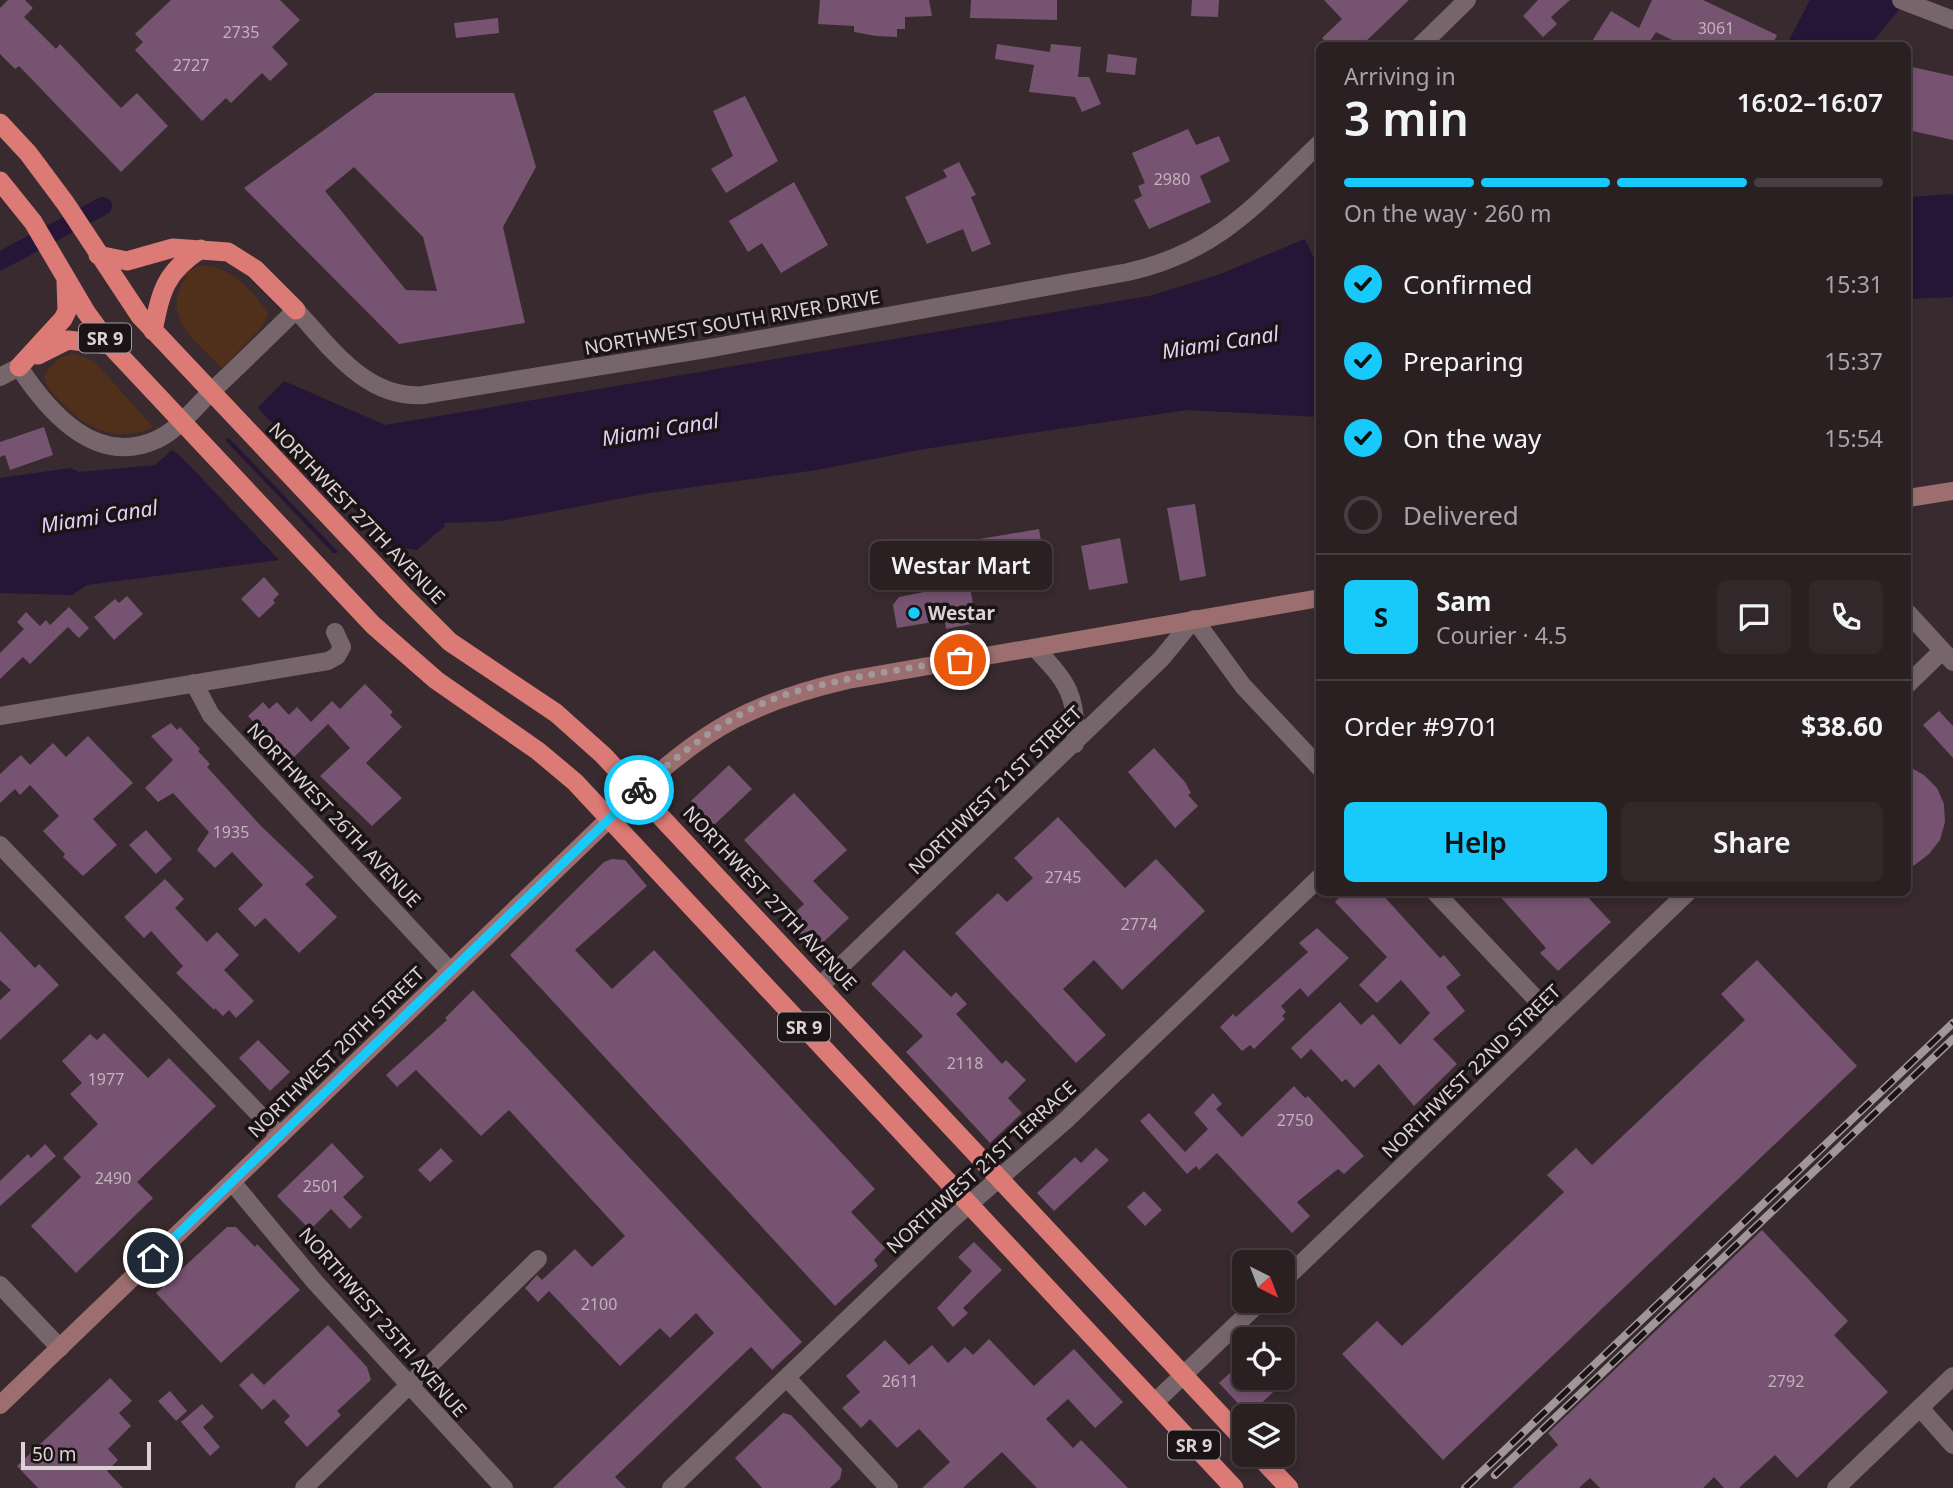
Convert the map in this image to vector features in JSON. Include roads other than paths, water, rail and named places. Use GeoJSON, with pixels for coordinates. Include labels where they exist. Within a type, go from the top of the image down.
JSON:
{"type":"FeatureCollection","features":[{"type":"Feature","properties":{"kind":"highway","name":"NORTHWEST 27TH AVENUE"},"geometry":{"type":"LineString","coordinates":[[0,123],[47,177],[98,255],[153,331],[450,642],[573,727],[638,791],[1232,1427]]}},
{"type":"Feature","properties":{"kind":"highway","name":"SR 9"},"geometry":{"type":"LineString","coordinates":[[0,181],[47,243],[65,278],[110,345],[153,392],[373,625],[440,683],[538,751],[575,782],[1234,1488]]}},
{"type":"Feature","properties":{"kind":"highway"},"geometry":{"type":"LineString","coordinates":[[98,255],[127,261],[173,248],[228,252],[241,259],[296,310]]}},
{"type":"Feature","properties":{"kind":"highway"},"geometry":{"type":"LineString","coordinates":[[153,331],[167,278],[179,262],[201,249]]}},
{"type":"Feature","properties":{"kind":"highway"},"geometry":{"type":"LineString","coordinates":[[19,367],[63,319],[68,297],[65,278]]}},
{"type":"Feature","properties":{"kind":"highway"},"geometry":{"type":"LineString","coordinates":[[19,367],[52,345],[68,340],[110,345]]}},
{"type":"Feature","properties":{"kind":"highway"},"geometry":{"type":"LineString","coordinates":[[1269,1467],[1289,1488]]}},
{"type":"Feature","properties":{"kind":"main road"},"geometry":{"type":"LineString","coordinates":[[1911,498],[1953,491]]}},
{"type":"Feature","properties":{"kind":"main road","name":"NORTHWEST 20TH STREET"},"geometry":{"type":"LineString","coordinates":[[0,1405],[609,818],[706,736],[748,711],[791,693],[898,671],[1316,599]]}},
{"type":"Feature","properties":{"kind":"street"},"geometry":{"type":"LineString","coordinates":[[1424,42],[1467,0]]}},
{"type":"Feature","properties":{"kind":"street"},"geometry":{"type":"LineString","coordinates":[[1902,0],[1945,18]]}},
{"type":"Feature","properties":{"kind":"street","name":"NORTHWEST SOUTH RIVER DRIVE"},"geometry":{"type":"LineString","coordinates":[[296,310],[364,379],[388,392],[422,395],[720,347],[1128,272],[1169,262],[1201,247],[1238,221],[1316,147]]}},
{"type":"Feature","properties":{"kind":"street"},"geometry":{"type":"LineString","coordinates":[[0,377],[19,367],[45,403],[75,431],[109,446],[143,444],[170,432],[296,310]]}},
{"type":"Feature","properties":{"kind":"street"},"geometry":{"type":"LineString","coordinates":[[1911,615],[1948,656],[1911,682]]}},
{"type":"Feature","properties":{"kind":"street"},"geometry":{"type":"LineString","coordinates":[[1194,620],[1243,686],[1316,764]]}},
{"type":"Feature","properties":{"kind":"street","name":"NORTHWEST 21ST STREET"},"geometry":{"type":"LineString","coordinates":[[820,986],[1075,744],[1161,659],[1194,620]]}},
{"type":"Feature","properties":{"kind":"street"},"geometry":{"type":"LineString","coordinates":[[0,716],[334,659],[342,647],[335,632]]}},
{"type":"Feature","properties":{"kind":"street"},"geometry":{"type":"LineString","coordinates":[[1035,648],[1060,675],[1073,696],[1075,744]]}},
{"type":"Feature","properties":{"kind":"street","name":"NORTHWEST 26TH AVENUE"},"geometry":{"type":"LineString","coordinates":[[194,683],[211,715],[450,971]]}},
{"type":"Feature","properties":{"kind":"street"},"geometry":{"type":"LineString","coordinates":[[0,845],[280,1136]]}},
{"type":"Feature","properties":{"kind":"street","name":"NORTHWEST 21ST TERRACE"},"geometry":{"type":"LineString","coordinates":[[671,1488],[1316,881]]}},
{"type":"Feature","properties":{"kind":"street"},"geometry":{"type":"LineString","coordinates":[[1439,896],[1555,1019]]}},
{"type":"Feature","properties":{"kind":"street","name":"NORTHWEST 22ND STREET"},"geometry":{"type":"LineString","coordinates":[[1295,1268],[1684,896]]}},
{"type":"Feature","properties":{"kind":"street","name":"NORTHWEST 25TH AVENUE"},"geometry":{"type":"LineString","coordinates":[[232,1182],[407,1385],[504,1488]]}},
{"type":"Feature","properties":{"kind":"street"},"geometry":{"type":"LineString","coordinates":[[304,1488],[537,1259]]}},
{"type":"Feature","properties":{"kind":"street"},"geometry":{"type":"LineString","coordinates":[[0,1285],[60,1348]]}},
{"type":"Feature","properties":{"kind":"street"},"geometry":{"type":"LineString","coordinates":[[1154,1403],[1248,1313]]}},
{"type":"Feature","properties":{"kind":"street"},"geometry":{"type":"LineString","coordinates":[[1836,1488],[1953,1376]]}},
{"type":"Feature","properties":{"kind":"street"},"geometry":{"type":"LineString","coordinates":[[787,1378],[889,1488]]}},
{"type":"Feature","properties":{"kind":"street"},"geometry":{"type":"LineString","coordinates":[[1920,1408],[1953,1445]]}},
{"type":"Feature","properties":{"kind":"water"},"geometry":{"type":"Polygon","coordinates":[[[1810,0],[1907,0],[1872,42],[1788,42],[1810,0]]]}},
{"type":"Feature","properties":{"kind":"water"},"geometry":{"type":"Polygon","coordinates":[[[1953,194],[1953,297],[1911,299],[1911,197],[1953,194]]]}},
{"type":"Feature","properties":{"kind":"water","name":"Miami Canal"},"geometry":{"type":"Polygon","coordinates":[[[1305,239],[1316,263],[1316,417],[1187,410],[924,449],[817,470],[650,493],[501,521],[444,523],[445,526],[417,550],[388,546],[87,585],[72,595],[0,593],[0,478],[71,468],[79,472],[155,465],[172,450],[197,470],[284,381],[385,425],[1149,296],[1218,275],[1305,239]]]}},
{"type":"Feature","properties":{"kind":"waterway"},"geometry":{"type":"LineString","coordinates":[[0,261],[103,206]]}},
{"type":"Feature","properties":{"kind":"railway"},"geometry":{"type":"LineString","coordinates":[[1465,1488],[1953,1023]]}},
{"type":"Feature","properties":{"kind":"railway"},"geometry":{"type":"LineString","coordinates":[[1495,1475],[1953,1039]]}},
{"type":"Feature","properties":{"kind":"place","name":"Westar"},"geometry":{"type":"Point","coordinates":[914,613]}},
{"type":"Feature","properties":{"kind":"place","name":"Westar Mart"},"geometry":{"type":"Point","coordinates":[960,660]}}]}
